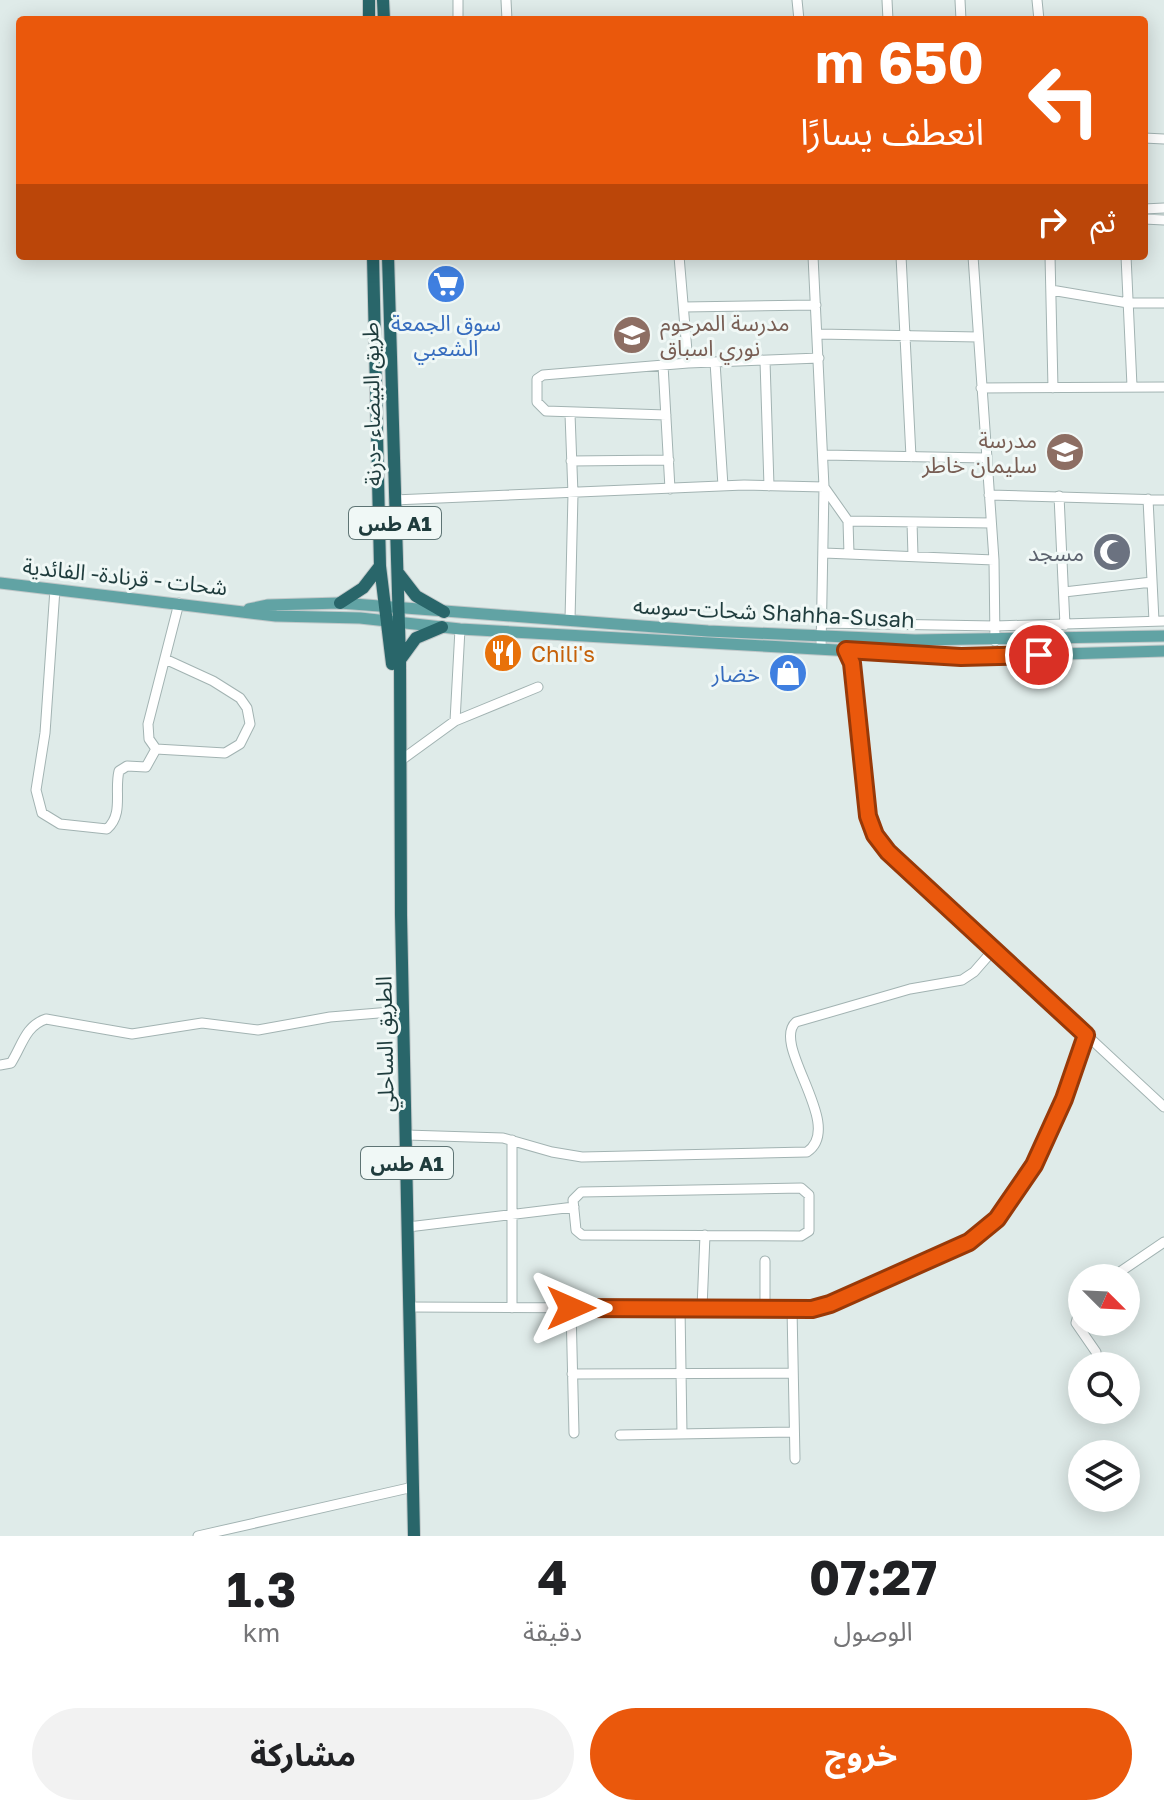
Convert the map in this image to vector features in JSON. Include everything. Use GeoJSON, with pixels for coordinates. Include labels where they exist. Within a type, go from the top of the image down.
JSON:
{"type":"FeatureCollection","features":[{"type":"Feature","properties":{"kind":"highway","name":"طريق البيضاء -درنة"},"geometry":{"type":"LineString","coordinates":[[373,260],[380,566],[383,606],[392,621],[400,660],[399,791]]}},
{"type":"Feature","properties":{"kind":"highway","name":"طريق البيضاء -درنة"},"geometry":{"type":"LineString","coordinates":[[388,260],[398,608],[392,621]]}},
{"type":"Feature","properties":{"kind":"highway"},"geometry":{"type":"LineString","coordinates":[[340,603],[363,588],[380,566]]}},
{"type":"Feature","properties":{"kind":"highway"},"geometry":{"type":"LineString","coordinates":[[397,571],[416,596],[444,612]]}},
{"type":"Feature","properties":{"kind":"highway"},"geometry":{"type":"LineString","coordinates":[[392,621],[399,791]]}},
{"type":"Feature","properties":{"kind":"highway"},"geometry":{"type":"LineString","coordinates":[[400,660],[416,638],[442,627]]}},
{"type":"Feature","properties":{"kind":"highway","name":"الطريق الساحلي"},"geometry":{"type":"LineString","coordinates":[[399,791],[414,1536]]}},
{"type":"Feature","properties":{"kind":"main road","name":"شحات - قرنادة- الفائدية"},"geometry":{"type":"LineString","coordinates":[[0,583],[245,610]]}},
{"type":"Feature","properties":{"kind":"main road","name":"شحات-سوسه Shahha-Susah"},"geometry":{"type":"LineString","coordinates":[[245,610],[268,605],[340,603],[708,631],[821,628],[846,643],[961,657],[1164,651]]}},
{"type":"Feature","properties":{"kind":"main road","name":"شحات-سوسه Shahha-Susah"},"geometry":{"type":"LineString","coordinates":[[245,610],[276,616],[392,621],[460,629],[821,649],[846,643],[1164,636]]}},
{"type":"Feature","properties":{"kind":"street"},"geometry":{"type":"LineString","coordinates":[[679,260],[688,363]]}},
{"type":"Feature","properties":{"kind":"street"},"geometry":{"type":"LineString","coordinates":[[813,260],[824,487],[821,649]]}},
{"type":"Feature","properties":{"kind":"street"},"geometry":{"type":"LineString","coordinates":[[901,260],[911,457]]}},
{"type":"Feature","properties":{"kind":"street"},"geometry":{"type":"LineString","coordinates":[[973,260],[994,560],[995,641]]}},
{"type":"Feature","properties":{"kind":"street"},"geometry":{"type":"LineString","coordinates":[[1050,260],[1053,388]]}},
{"type":"Feature","properties":{"kind":"street"},"geometry":{"type":"LineString","coordinates":[[1126,260],[1132,386]]}},
{"type":"Feature","properties":{"kind":"street"},"geometry":{"type":"LineString","coordinates":[[1051,290],[1128,303],[1164,303]]}},
{"type":"Feature","properties":{"kind":"street"},"geometry":{"type":"LineString","coordinates":[[684,307],[816,305]]}},
{"type":"Feature","properties":{"kind":"street"},"geometry":{"type":"LineString","coordinates":[[818,334],[978,337]]}},
{"type":"Feature","properties":{"kind":"street"},"geometry":{"type":"LineString","coordinates":[[666,415],[570,414],[541,410],[537,402],[536,384],[540,376],[688,363],[819,358]]}},
{"type":"Feature","properties":{"kind":"street"},"geometry":{"type":"LineString","coordinates":[[765,361],[769,486]]}},
{"type":"Feature","properties":{"kind":"street"},"geometry":{"type":"LineString","coordinates":[[715,362],[723,486]]}},
{"type":"Feature","properties":{"kind":"street"},"geometry":{"type":"LineString","coordinates":[[663,365],[670,489]]}},
{"type":"Feature","properties":{"kind":"street"},"geometry":{"type":"LineString","coordinates":[[981,388],[1164,387]]}},
{"type":"Feature","properties":{"kind":"street"},"geometry":{"type":"LineString","coordinates":[[570,414],[573,494],[570,620]]}},
{"type":"Feature","properties":{"kind":"street"},"geometry":{"type":"LineString","coordinates":[[823,455],[986,458]]}},
{"type":"Feature","properties":{"kind":"street"},"geometry":{"type":"LineString","coordinates":[[571,461],[669,460]]}},
{"type":"Feature","properties":{"kind":"street"},"geometry":{"type":"LineString","coordinates":[[394,500],[723,486],[824,487]]}},
{"type":"Feature","properties":{"kind":"street"},"geometry":{"type":"LineString","coordinates":[[824,487],[848,521],[849,554]]}},
{"type":"Feature","properties":{"kind":"street"},"geometry":{"type":"LineString","coordinates":[[989,495],[1164,500]]}},
{"type":"Feature","properties":{"kind":"street"},"geometry":{"type":"LineString","coordinates":[[1059,496],[1065,625]]}},
{"type":"Feature","properties":{"kind":"street"},"geometry":{"type":"LineString","coordinates":[[821,628],[1159,621],[1152,582],[1148,499]]}},
{"type":"Feature","properties":{"kind":"street"},"geometry":{"type":"LineString","coordinates":[[848,521],[991,523]]}},
{"type":"Feature","properties":{"kind":"street"},"geometry":{"type":"LineString","coordinates":[[912,522],[913,556]]}},
{"type":"Feature","properties":{"kind":"street"},"geometry":{"type":"LineString","coordinates":[[824,553],[994,560]]}},
{"type":"Feature","properties":{"kind":"street"},"geometry":{"type":"LineString","coordinates":[[1064,592],[1152,582]]}},
{"type":"Feature","properties":{"kind":"street"},"geometry":{"type":"LineString","coordinates":[[55,589],[45,733],[36,790],[42,813],[60,824],[107,829],[114,821],[117,809],[119,771],[127,766],[146,767],[156,749]]}},
{"type":"Feature","properties":{"kind":"street"},"geometry":{"type":"LineString","coordinates":[[156,749],[149,739],[148,724],[179,603]]}},
{"type":"Feature","properties":{"kind":"street"},"geometry":{"type":"LineString","coordinates":[[455,721],[460,629]]}},
{"type":"Feature","properties":{"kind":"street"},"geometry":{"type":"LineString","coordinates":[[846,643],[852,663],[868,816],[875,835],[903,867],[995,948],[1164,1107]]}},
{"type":"Feature","properties":{"kind":"street"},"geometry":{"type":"LineString","coordinates":[[156,749],[225,753],[240,744],[250,724],[247,708],[240,698],[213,681],[165,659]]}},
{"type":"Feature","properties":{"kind":"street"},"geometry":{"type":"LineString","coordinates":[[400,761],[455,721],[538,687]]}},
{"type":"Feature","properties":{"kind":"street"},"geometry":{"type":"LineString","coordinates":[[406,1135],[512,1140],[582,1157],[807,1152],[815,1144],[818,1134],[808,1088],[789,1038],[793,1023],[910,989],[957,982],[974,972],[995,948]]}},
{"type":"Feature","properties":{"kind":"street"},"geometry":{"type":"LineString","coordinates":[[0,1065],[11,1063],[29,1030],[36,1022],[46,1019],[132,1034],[202,1023],[258,1030],[330,1017],[403,1011]]}},
{"type":"Feature","properties":{"kind":"street"},"geometry":{"type":"LineString","coordinates":[[409,1307],[812,1309],[830,1304],[969,1242],[989,1227],[1034,1165],[1064,1099],[1086,1035]]}},
{"type":"Feature","properties":{"kind":"street"},"geometry":{"type":"LineString","coordinates":[[512,1140],[512,1308]]}},
{"type":"Feature","properties":{"kind":"street"},"geometry":{"type":"LineString","coordinates":[[801,1188],[809,1195],[811,1225],[804,1235],[582,1235],[576,1230],[574,1207],[574,1198],[581,1192],[801,1188]]}},
{"type":"Feature","properties":{"kind":"street"},"geometry":{"type":"LineString","coordinates":[[408,1227],[574,1207]]}},
{"type":"Feature","properties":{"kind":"street"},"geometry":{"type":"LineString","coordinates":[[702,1308],[705,1235]]}},
{"type":"Feature","properties":{"kind":"street"},"geometry":{"type":"LineString","coordinates":[[1132,1264],[1164,1242]]}},
{"type":"Feature","properties":{"kind":"street"},"geometry":{"type":"LineString","coordinates":[[765,1261],[765,1309]]}},
{"type":"Feature","properties":{"kind":"street"},"geometry":{"type":"LineString","coordinates":[[571,1308],[574,1433]]}},
{"type":"Feature","properties":{"kind":"street"},"geometry":{"type":"LineString","coordinates":[[680,1308],[682,1434]]}},
{"type":"Feature","properties":{"kind":"street"},"geometry":{"type":"LineString","coordinates":[[792,1309],[795,1459]]}},
{"type":"Feature","properties":{"kind":"street"},"geometry":{"type":"LineString","coordinates":[[1085,1336],[1096,1352]]}},
{"type":"Feature","properties":{"kind":"street"},"geometry":{"type":"LineString","coordinates":[[572,1374],[793,1373]]}},
{"type":"Feature","properties":{"kind":"street"},"geometry":{"type":"LineString","coordinates":[[620,1435],[794,1432]]}},
{"type":"Feature","properties":{"kind":"street"},"geometry":{"type":"LineString","coordinates":[[198,1536],[413,1487]]}},
{"type":"Feature","properties":{"kind":"building","name":"مسجد"},"geometry":{"type":"Polygon","coordinates":[[[1117,538],[1120,542],[1124,540],[1128,554],[1107,567],[1096,549],[1117,538]]]}},
{"type":"Feature","properties":{"kind":"building","name":"Chili's"},"geometry":{"type":"Polygon","coordinates":[[[490,640],[516,641],[515,662],[490,662],[490,640]]]}},
{"type":"Feature","properties":{"kind":"place","name":"سوق الجمعة الشعبي"},"geometry":{"type":"Point","coordinates":[446,284]}},
{"type":"Feature","properties":{"kind":"place","name":"مدرسة المرحوم نوري اسباق"},"geometry":{"type":"Point","coordinates":[632,335]}},
{"type":"Feature","properties":{"kind":"place","name":"مدرسة سليمان خاطر"},"geometry":{"type":"Point","coordinates":[1065,452]}},
{"type":"Feature","properties":{"kind":"place","name":"مسجد"},"geometry":{"type":"Point","coordinates":[1112,552]}},
{"type":"Feature","properties":{"kind":"place","name":"Chili's"},"geometry":{"type":"Point","coordinates":[503,653]}},
{"type":"Feature","properties":{"kind":"place","name":"خضار"},"geometry":{"type":"Point","coordinates":[788,673]}},
{"type":"Feature","properties":{"kind":"route"},"geometry":{"type":"LineString","coordinates":[[571,1308],[819,1307],[969,1242],[997,1219],[1034,1165],[1064,1099],[1086,1035],[995,948],[903,867],[875,835],[868,816],[852,663],[846,650],[961,657],[1039,655]]}}]}
